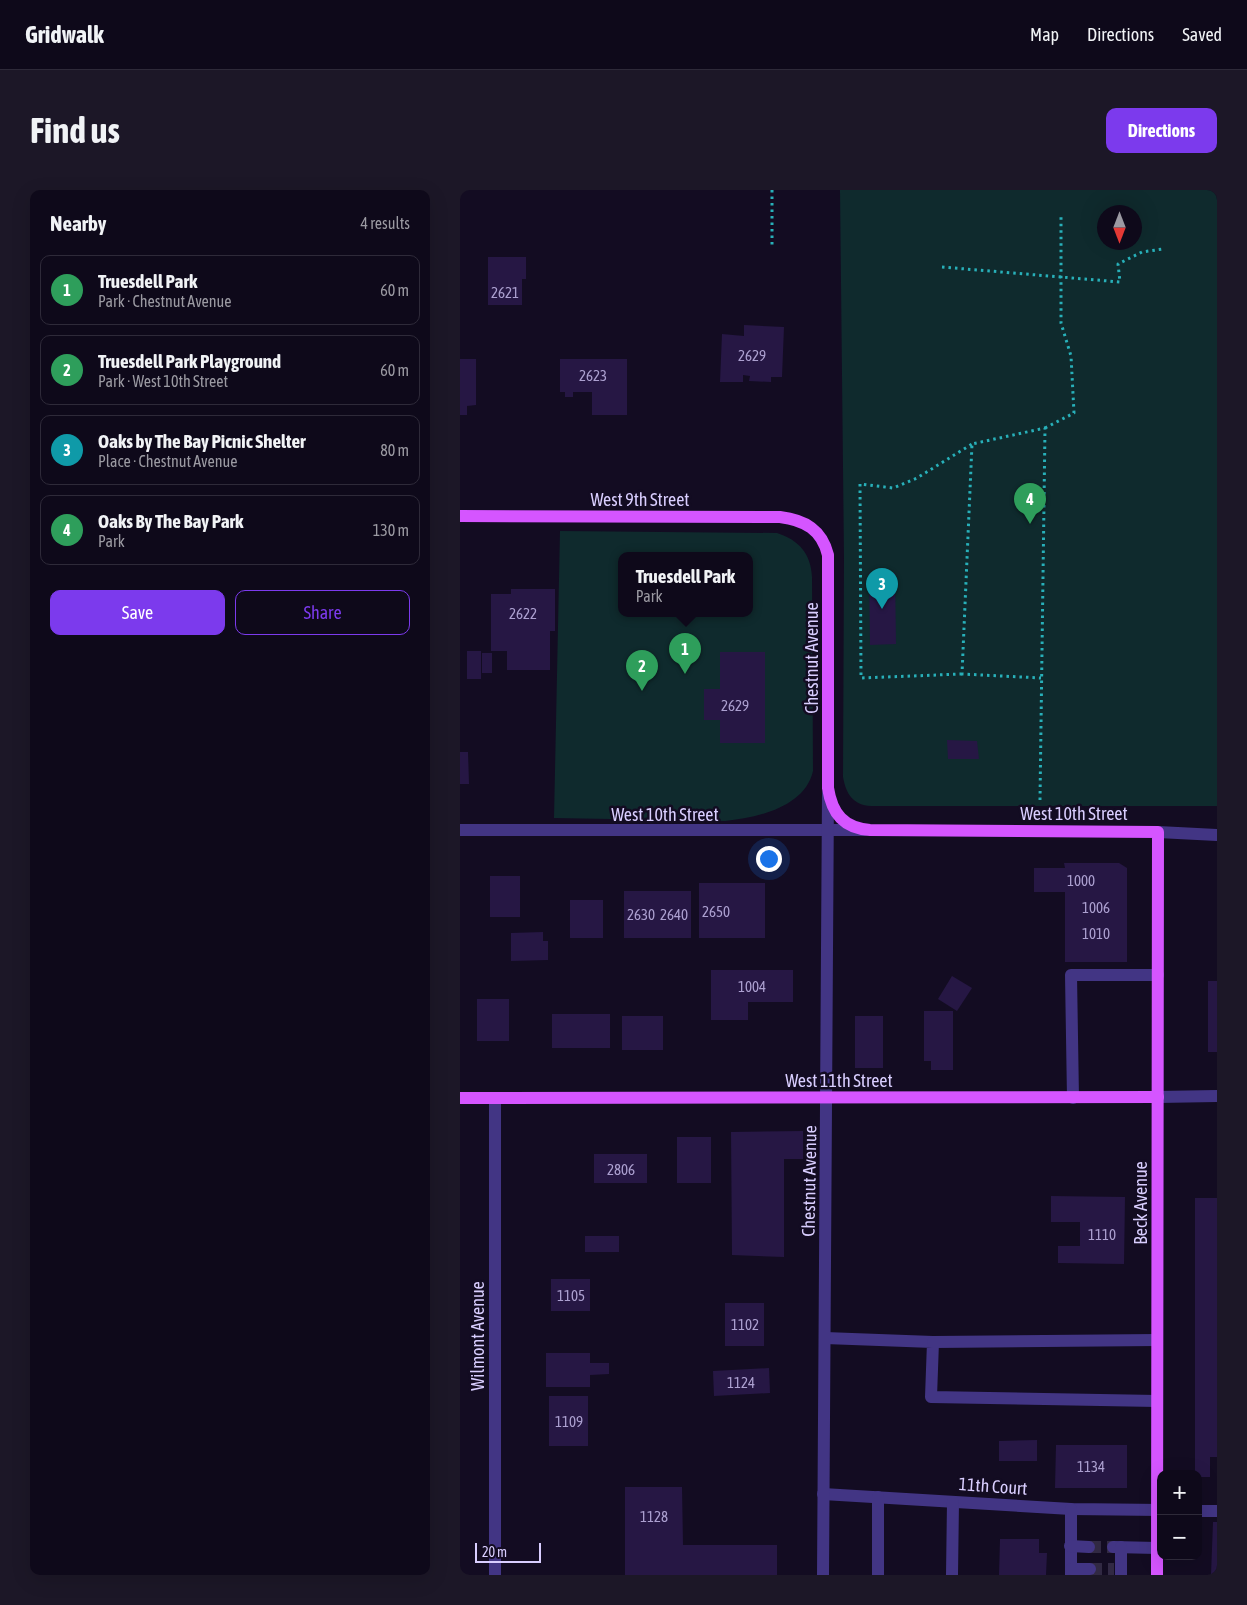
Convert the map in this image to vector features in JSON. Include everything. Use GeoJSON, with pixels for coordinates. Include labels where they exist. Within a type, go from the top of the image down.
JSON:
{"type":"FeatureCollection","features":[{"type":"Feature","properties":{"kind":"main road","name":"West 9th Street"},"geometry":{"type":"LineString","coordinates":[[460,516],[780,517],[796,520],[817,532]]}},
{"type":"Feature","properties":{"kind":"main road","name":"Chestnut Avenue"},"geometry":{"type":"LineString","coordinates":[[817,532],[825,543],[829,560],[828,788],[836,814]]}},
{"type":"Feature","properties":{"kind":"main road","name":"West 10th Street"},"geometry":{"type":"LineString","coordinates":[[836,814],[847,824],[870,830],[1158,832]]}},
{"type":"Feature","properties":{"kind":"main road","name":"Beck Avenue"},"geometry":{"type":"LineString","coordinates":[[1158,832],[1158,1470]]}},
{"type":"Feature","properties":{"kind":"main road","name":"West 11th Street"},"geometry":{"type":"LineString","coordinates":[[460,1098],[1158,1097]]}},
{"type":"Feature","properties":{"kind":"main road","name":"Beck Avenue"},"geometry":{"type":"LineString","coordinates":[[1157,1560],[1157,1575]]}},
{"type":"Feature","properties":{"kind":"street","name":"Chestnut Avenue"},"geometry":{"type":"LineString","coordinates":[[823,1575],[828,788]]}},
{"type":"Feature","properties":{"kind":"street","name":"West 10th Street"},"geometry":{"type":"LineString","coordinates":[[460,830],[870,830]]}},
{"type":"Feature","properties":{"kind":"street","name":"West 10th Street"},"geometry":{"type":"LineString","coordinates":[[1158,832],[1217,835]]}},
{"type":"Feature","properties":{"kind":"street"},"geometry":{"type":"LineString","coordinates":[[1073,1098],[1071,975],[1158,975]]}},
{"type":"Feature","properties":{"kind":"street","name":"West 11th Street"},"geometry":{"type":"LineString","coordinates":[[1158,1097],[1217,1096]]}},
{"type":"Feature","properties":{"kind":"street","name":"Wilmont Avenue"},"geometry":{"type":"LineString","coordinates":[[495,1098],[495,1575]]}},
{"type":"Feature","properties":{"kind":"street"},"geometry":{"type":"LineString","coordinates":[[825,1338],[933,1342],[1157,1340]]}},
{"type":"Feature","properties":{"kind":"street"},"geometry":{"type":"LineString","coordinates":[[933,1342],[931,1397],[1157,1401]]}},
{"type":"Feature","properties":{"kind":"street","name":"11th Court"},"geometry":{"type":"LineString","coordinates":[[823,1494],[1071,1509],[1157,1510]]}},
{"type":"Feature","properties":{"kind":"street"},"geometry":{"type":"LineString","coordinates":[[878,1497],[878,1575]]}},
{"type":"Feature","properties":{"kind":"street"},"geometry":{"type":"LineString","coordinates":[[952,1575],[953,1502]]}},
{"type":"Feature","properties":{"kind":"street"},"geometry":{"type":"LineString","coordinates":[[1071,1509],[1071,1572],[1090,1569]]}},
{"type":"Feature","properties":{"kind":"street"},"geometry":{"type":"LineString","coordinates":[[1202,1511],[1217,1511]]}},
{"type":"Feature","properties":{"kind":"street"},"geometry":{"type":"LineString","coordinates":[[1070,1546],[1089,1547]]}},
{"type":"Feature","properties":{"kind":"street"},"geometry":{"type":"LineString","coordinates":[[1118,1571],[1117,1547],[1157,1548]]}},
{"type":"Feature","properties":{"kind":"path"},"geometry":{"type":"LineString","coordinates":[[772,190],[772,248]]}},
{"type":"Feature","properties":{"kind":"path"},"geometry":{"type":"LineString","coordinates":[[1042,678],[962,674],[861,678],[860,484],[893,488],[917,478],[972,444],[1045,428],[1074,413],[1071,356],[1060,323],[1062,214]]}},
{"type":"Feature","properties":{"kind":"path"},"geometry":{"type":"LineString","coordinates":[[942,267],[1120,282],[1118,264],[1142,252],[1163,249]]}},
{"type":"Feature","properties":{"kind":"path"},"geometry":{"type":"LineString","coordinates":[[1040,800],[1045,428]]}},
{"type":"Feature","properties":{"kind":"path"},"geometry":{"type":"LineString","coordinates":[[962,674],[972,444]]}},
{"type":"Feature","properties":{"kind":"green space"},"geometry":{"type":"Polygon","coordinates":[[[840,190],[1217,190],[1217,806],[871,806],[859,803],[851,797],[846,789],[843,777],[844,559],[840,190]]]}},
{"type":"Feature","properties":{"kind":"green space"},"geometry":{"type":"Polygon","coordinates":[[[560,531],[777,533],[792,540],[806,555],[812,577],[813,771],[808,783],[800,794],[790,802],[765,813],[725,821],[554,818],[560,531]]]}},
{"type":"Feature","properties":{"kind":"building"},"geometry":{"type":"Polygon","coordinates":[[[488,257],[526,257],[526,279],[522,279],[522,305],[488,305],[488,257]]]}},
{"type":"Feature","properties":{"kind":"building"},"geometry":{"type":"Polygon","coordinates":[[[744,325],[784,327],[782,377],[771,377],[771,382],[749,381],[750,376],[743,375],[743,382],[720,382],[722,334],[744,336],[744,325]]]}},
{"type":"Feature","properties":{"kind":"building"},"geometry":{"type":"Polygon","coordinates":[[[460,359],[476,359],[476,405],[467,406],[467,415],[460,415],[460,359]]]}},
{"type":"Feature","properties":{"kind":"building"},"geometry":{"type":"Polygon","coordinates":[[[560,359],[627,359],[627,415],[592,415],[592,392],[573,392],[573,397],[565,397],[565,392],[560,392],[560,359]]]}},
{"type":"Feature","properties":{"kind":"building"},"geometry":{"type":"Polygon","coordinates":[[[869,573],[895,573],[896,644],[870,645],[869,573]]]}},
{"type":"Feature","properties":{"kind":"building"},"geometry":{"type":"Polygon","coordinates":[[[511,589],[555,589],[555,631],[550,631],[550,670],[507,670],[507,651],[491,651],[491,594],[511,594],[511,589]]]}},
{"type":"Feature","properties":{"kind":"building"},"geometry":{"type":"Polygon","coordinates":[[[467,651],[481,651],[481,679],[467,679],[467,651]]]}},
{"type":"Feature","properties":{"kind":"building"},"geometry":{"type":"Polygon","coordinates":[[[720,652],[765,652],[765,743],[720,743],[720,720],[704,720],[704,689],[720,689],[720,652]]]}},
{"type":"Feature","properties":{"kind":"building"},"geometry":{"type":"Polygon","coordinates":[[[482,653],[492,653],[492,673],[482,673],[482,653]]]}},
{"type":"Feature","properties":{"kind":"building"},"geometry":{"type":"Polygon","coordinates":[[[947,740],[977,741],[979,759],[948,759],[947,740]]]}},
{"type":"Feature","properties":{"kind":"building"},"geometry":{"type":"Polygon","coordinates":[[[460,752],[468,752],[469,784],[460,784],[460,752]]]}},
{"type":"Feature","properties":{"kind":"building"},"geometry":{"type":"Polygon","coordinates":[[[1064,863],[1119,863],[1127,868],[1127,962],[1065,962],[1065,892],[1034,892],[1034,868],[1065,868],[1064,863]]]}},
{"type":"Feature","properties":{"kind":"building"},"geometry":{"type":"Polygon","coordinates":[[[490,876],[520,876],[520,917],[490,917],[490,876]]]}},
{"type":"Feature","properties":{"kind":"building"},"geometry":{"type":"Polygon","coordinates":[[[699,883],[765,883],[765,938],[699,938],[699,883]]]}},
{"type":"Feature","properties":{"kind":"building"},"geometry":{"type":"Polygon","coordinates":[[[624,891],[691,891],[691,938],[624,938],[624,891]]]}},
{"type":"Feature","properties":{"kind":"building"},"geometry":{"type":"Polygon","coordinates":[[[570,900],[603,900],[603,938],[570,938],[570,900]]]}},
{"type":"Feature","properties":{"kind":"building"},"geometry":{"type":"Polygon","coordinates":[[[543,932],[543,941],[548,941],[548,960],[511,961],[511,933],[543,932]]]}},
{"type":"Feature","properties":{"kind":"building"},"geometry":{"type":"Polygon","coordinates":[[[711,970],[793,970],[793,1002],[748,1002],[748,1020],[711,1020],[711,970]]]}},
{"type":"Feature","properties":{"kind":"building"},"geometry":{"type":"Polygon","coordinates":[[[952,976],[972,988],[957,1011],[938,999],[952,976]]]}},
{"type":"Feature","properties":{"kind":"building"},"geometry":{"type":"Polygon","coordinates":[[[1208,981],[1217,981],[1217,1052],[1208,1052],[1208,981]]]}},
{"type":"Feature","properties":{"kind":"building"},"geometry":{"type":"Polygon","coordinates":[[[477,999],[509,999],[509,1041],[477,1041],[477,999]]]}},
{"type":"Feature","properties":{"kind":"building"},"geometry":{"type":"Polygon","coordinates":[[[924,1011],[953,1011],[953,1070],[931,1070],[931,1061],[924,1061],[924,1011]]]}},
{"type":"Feature","properties":{"kind":"building"},"geometry":{"type":"Polygon","coordinates":[[[552,1014],[610,1014],[610,1048],[552,1048],[552,1014]]]}},
{"type":"Feature","properties":{"kind":"building"},"geometry":{"type":"Polygon","coordinates":[[[622,1016],[663,1016],[663,1050],[622,1050],[622,1016]]]}},
{"type":"Feature","properties":{"kind":"building"},"geometry":{"type":"Polygon","coordinates":[[[855,1016],[883,1016],[883,1068],[855,1068],[855,1016]]]}},
{"type":"Feature","properties":{"kind":"building"},"geometry":{"type":"Polygon","coordinates":[[[803,1131],[803,1159],[784,1159],[784,1257],[732,1255],[731,1132],[803,1131]]]}},
{"type":"Feature","properties":{"kind":"building"},"geometry":{"type":"Polygon","coordinates":[[[677,1137],[711,1137],[711,1183],[677,1183],[677,1137]]]}},
{"type":"Feature","properties":{"kind":"building"},"geometry":{"type":"Polygon","coordinates":[[[594,1154],[647,1154],[647,1183],[594,1183],[594,1154]]]}},
{"type":"Feature","properties":{"kind":"building"},"geometry":{"type":"Polygon","coordinates":[[[1051,1196],[1125,1197],[1124,1264],[1058,1263],[1058,1246],[1080,1246],[1080,1222],[1051,1222],[1051,1196]]]}},
{"type":"Feature","properties":{"kind":"building"},"geometry":{"type":"Polygon","coordinates":[[[1195,1198],[1217,1198],[1217,1457],[1210,1457],[1210,1477],[1202,1477],[1202,1470],[1195,1470],[1195,1198]]]}},
{"type":"Feature","properties":{"kind":"building"},"geometry":{"type":"Polygon","coordinates":[[[585,1236],[619,1236],[619,1252],[585,1252],[585,1236]]]}},
{"type":"Feature","properties":{"kind":"building"},"geometry":{"type":"Polygon","coordinates":[[[551,1279],[590,1279],[590,1311],[551,1311],[551,1279]]]}},
{"type":"Feature","properties":{"kind":"building"},"geometry":{"type":"Polygon","coordinates":[[[725,1303],[764,1303],[764,1346],[725,1346],[725,1303]]]}},
{"type":"Feature","properties":{"kind":"building"},"geometry":{"type":"Polygon","coordinates":[[[546,1353],[590,1353],[590,1363],[609,1363],[609,1374],[590,1375],[590,1387],[546,1387],[546,1353]]]}},
{"type":"Feature","properties":{"kind":"building"},"geometry":{"type":"Polygon","coordinates":[[[769,1368],[770,1393],[714,1396],[713,1371],[769,1368]]]}},
{"type":"Feature","properties":{"kind":"building"},"geometry":{"type":"Polygon","coordinates":[[[549,1396],[588,1396],[588,1446],[549,1446],[549,1396]]]}},
{"type":"Feature","properties":{"kind":"building"},"geometry":{"type":"Polygon","coordinates":[[[1037,1440],[1037,1461],[999,1461],[999,1441],[1037,1440]]]}},
{"type":"Feature","properties":{"kind":"building"},"geometry":{"type":"Polygon","coordinates":[[[1056,1445],[1127,1445],[1127,1488],[1055,1488],[1056,1445]]]}},
{"type":"Feature","properties":{"kind":"building"},"geometry":{"type":"Polygon","coordinates":[[[625,1487],[682,1487],[683,1545],[777,1545],[777,1575],[625,1575],[625,1487]]]}},
{"type":"Feature","properties":{"kind":"building"},"geometry":{"type":"Polygon","coordinates":[[[1213,1522],[1217,1522],[1217,1575],[1211,1575],[1213,1522]]]}},
{"type":"Feature","properties":{"kind":"building"},"geometry":{"type":"Polygon","coordinates":[[[1000,1539],[1039,1539],[1039,1553],[1047,1553],[1046,1575],[999,1575],[1000,1539]]]}},
{"type":"Feature","properties":{"kind":"tunnel"},"geometry":{"type":"LineString","coordinates":[[1089,1547],[1113,1547]]}},
{"type":"Feature","properties":{"kind":"tunnel"},"geometry":{"type":"LineString","coordinates":[[1090,1569],[1114,1569]]}},
{"type":"Feature","properties":{"kind":"place","name":"Oaks By The Bay Park"},"geometry":{"type":"Point","coordinates":[1030,524]}},
{"type":"Feature","properties":{"kind":"place","name":"Oaks by The Bay Picnic Shelter"},"geometry":{"type":"Point","coordinates":[882,609]}},
{"type":"Feature","properties":{"kind":"place","name":"Truesdell Park"},"geometry":{"type":"Point","coordinates":[685,674]}},
{"type":"Feature","properties":{"kind":"place","name":"Truesdell Park Playground"},"geometry":{"type":"Point","coordinates":[642,691]}}]}
